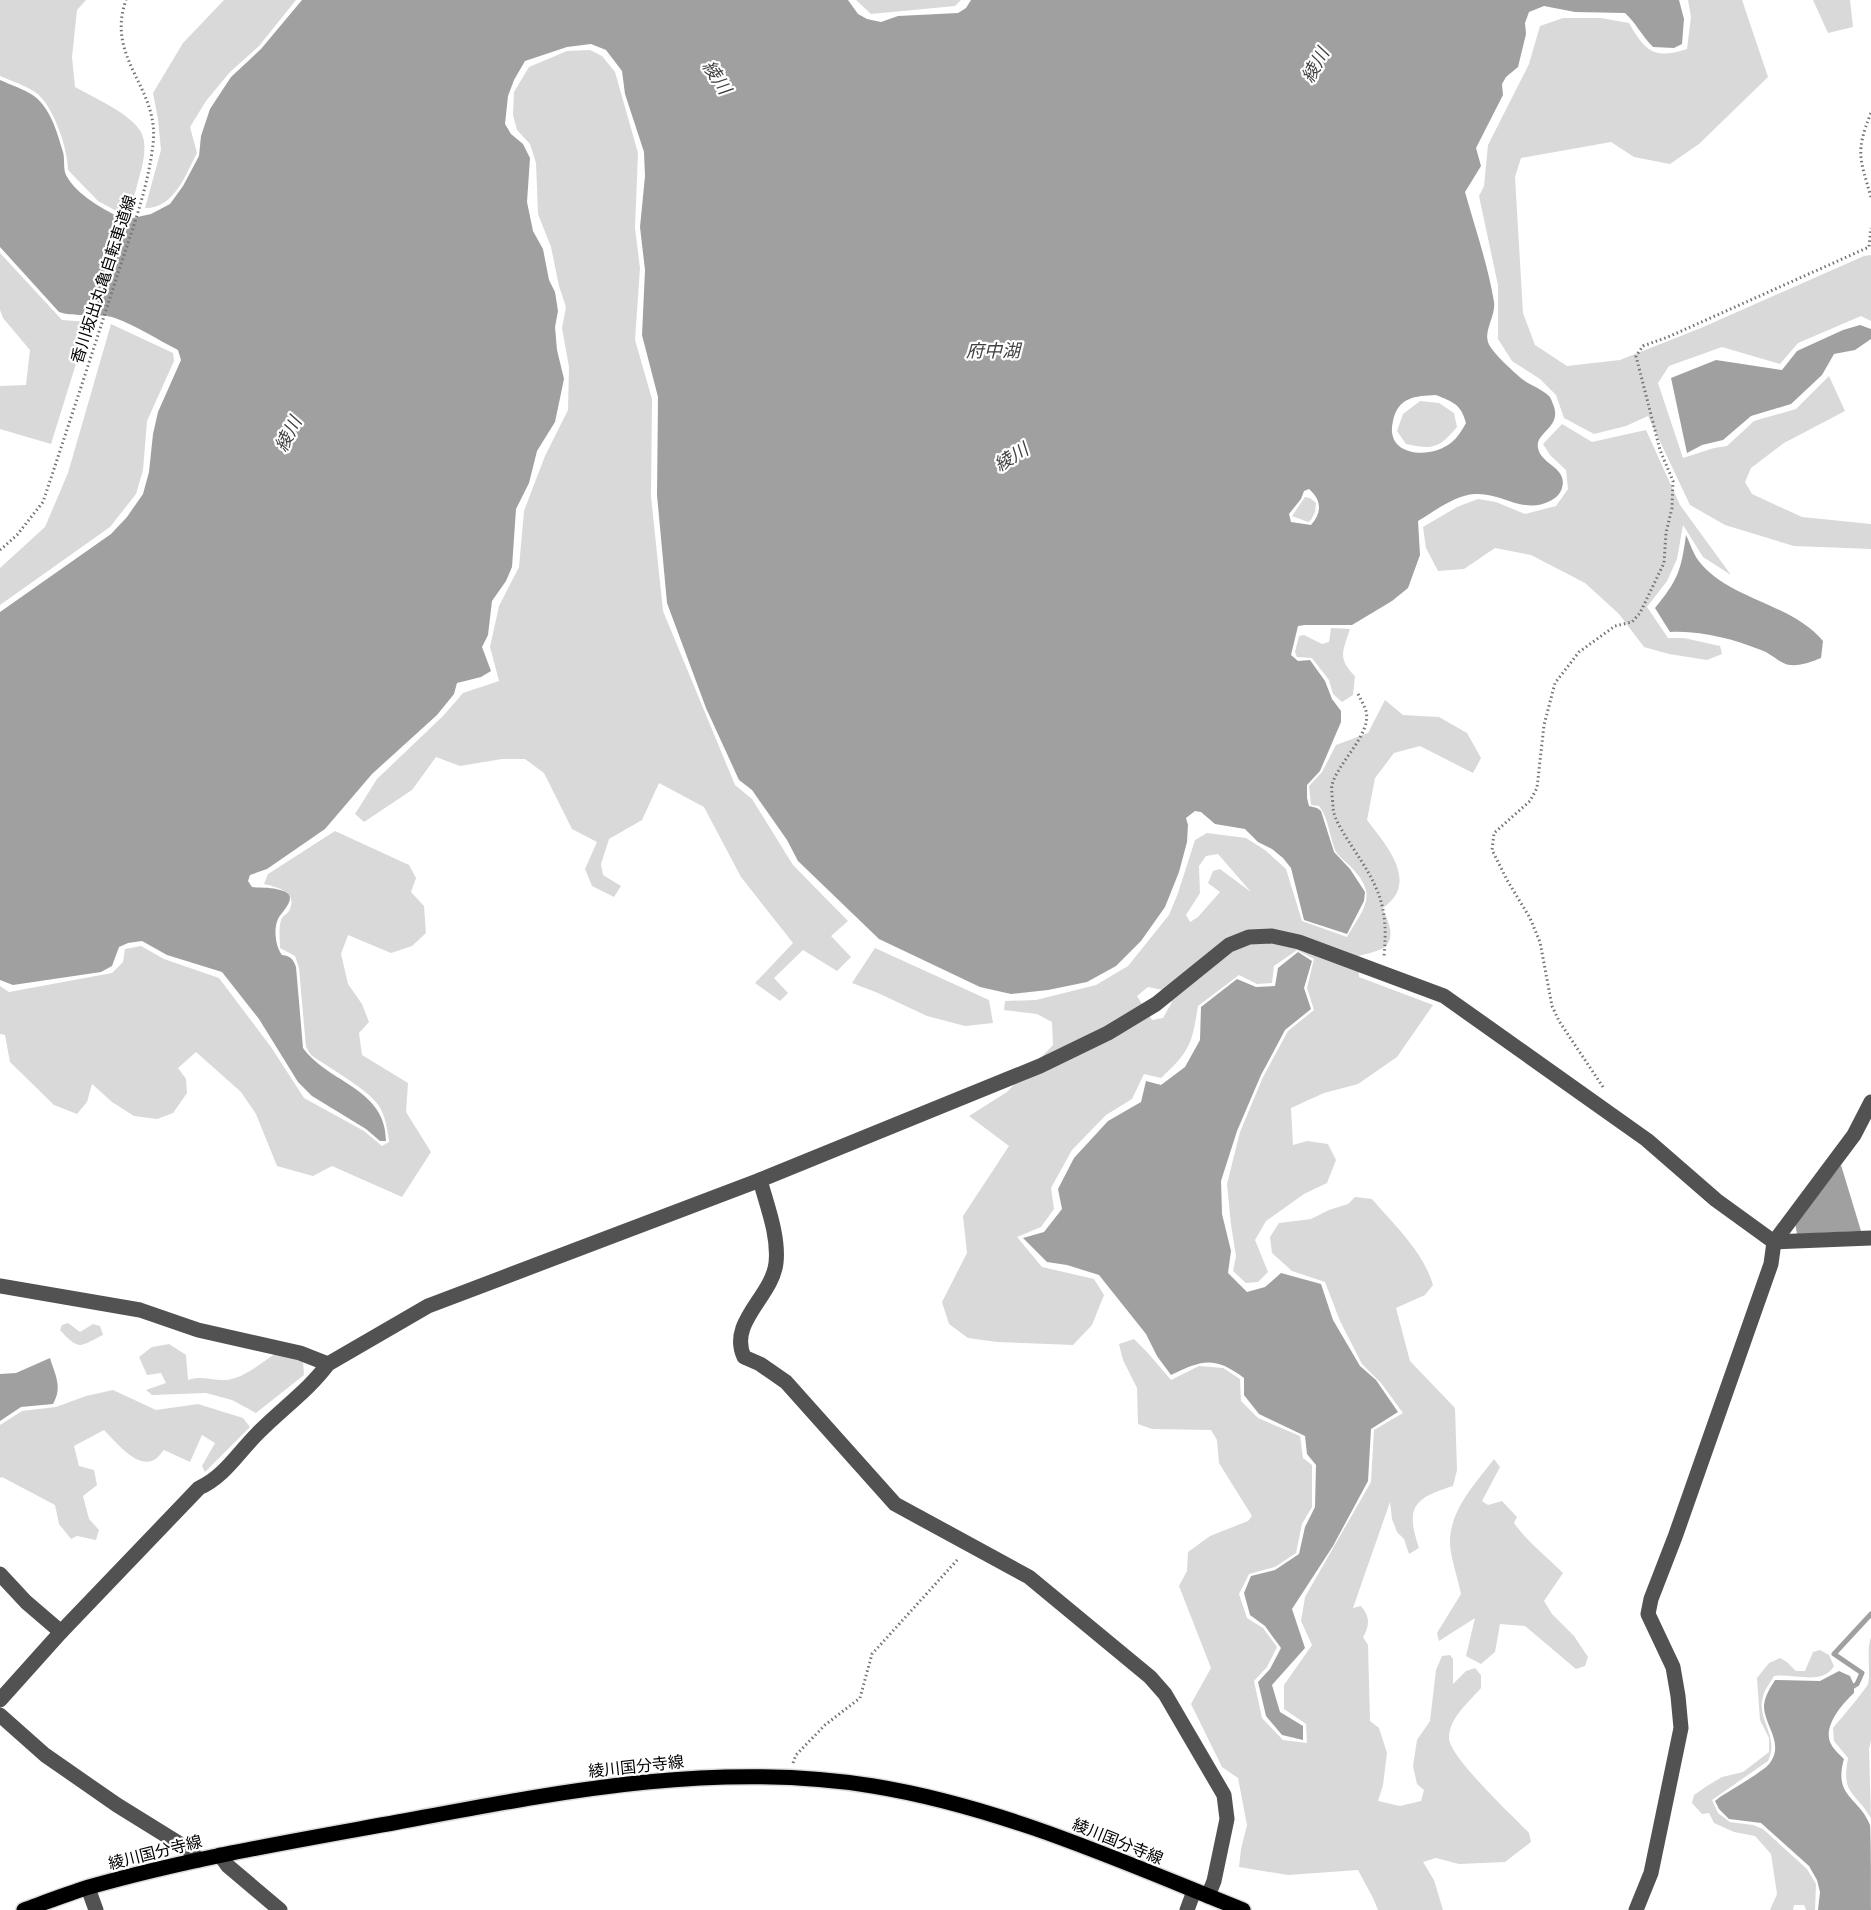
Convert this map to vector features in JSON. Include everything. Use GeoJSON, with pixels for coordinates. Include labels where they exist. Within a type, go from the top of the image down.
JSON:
{"type":"FeatureCollection","features":[{"type":"Feature","properties":{"kind":"main road","name":"綾川国分寺線"},"geometry":{"type":"LineString","coordinates":[[24,1910],[88,1888],[220,1855],[555,1793],[670,1780],[742,1776],[871,1785],[923,1796],[1056,1835],[1243,1910]]}},
{"type":"Feature","properties":{"kind":"street"},"geometry":{"type":"LineString","coordinates":[[0,1700],[61,1632],[199,1488],[214,1481],[258,1433],[320,1376],[328,1364],[428,1306],[760,1180],[1040,1066],[1108,1033],[1156,1004],[1229,945],[1248,938],[1272,936],[1299,942],[1444,996],[1647,1140],[1716,1200],[1774,1242],[1871,1238]]}},
{"type":"Feature","properties":{"kind":"street"},"geometry":{"type":"LineString","coordinates":[[1636,1910],[1650,1873],[1681,1728],[1672,1667],[1648,1614],[1651,1599],[1772,1264],[1774,1242],[1854,1135],[1871,1102]]}},
{"type":"Feature","properties":{"kind":"street"},"geometry":{"type":"LineString","coordinates":[[760,1180],[775,1240],[776,1264],[770,1282],[741,1332],[741,1350],[744,1357],[760,1364],[786,1382],[895,1504],[1029,1577],[1150,1677],[1165,1694],[1224,1795],[1227,1819],[1214,1881],[1187,1910]]}},
{"type":"Feature","properties":{"kind":"street"},"geometry":{"type":"LineString","coordinates":[[0,1286],[140,1310],[198,1330],[300,1353],[328,1364]]}},
{"type":"Feature","properties":{"kind":"street"},"geometry":{"type":"LineString","coordinates":[[0,1574],[26,1602],[61,1632]]}},
{"type":"Feature","properties":{"kind":"street"},"geometry":{"type":"LineString","coordinates":[[0,1715],[45,1755],[188,1849],[199,1860]]}},
{"type":"Feature","properties":{"kind":"street"},"geometry":{"type":"LineString","coordinates":[[220,1855],[228,1866],[280,1910]]}},
{"type":"Feature","properties":{"kind":"street"},"geometry":{"type":"LineString","coordinates":[[88,1888],[96,1910]]}},
{"type":"Feature","properties":{"kind":"path","name":"香川坂出丸亀自転車道線"},"geometry":{"type":"LineString","coordinates":[[0,550],[17,535],[43,502],[142,198],[154,142],[153,118],[122,43],[120,19],[126,0]]}},
{"type":"Feature","properties":{"kind":"path"},"geometry":{"type":"LineString","coordinates":[[1871,113],[1862,135],[1860,155],[1871,198]]}},
{"type":"Feature","properties":{"kind":"path"},"geometry":{"type":"LineString","coordinates":[[1604,1091],[1601,1082],[1559,1021],[1552,1005],[1540,942],[1530,918],[1492,850],[1494,833],[1530,801],[1537,788],[1544,725],[1555,683],[1579,652],[1614,626],[1632,622],[1640,613],[1664,562],[1666,533],[1672,508],[1673,481],[1660,450],[1636,356],[1643,346],[1869,247],[1871,228]]}},
{"type":"Feature","properties":{"kind":"path"},"geometry":{"type":"LineString","coordinates":[[1358,694],[1367,713],[1364,731],[1341,765],[1332,785],[1333,812],[1373,878],[1382,900],[1386,928],[1384,955],[1377,971]]}},
{"type":"Feature","properties":{"kind":"path"},"geometry":{"type":"LineString","coordinates":[[785,1778],[796,1755],[825,1725],[860,1698],[872,1654],[970,1546]]}},
{"type":"Feature","properties":{"kind":"shaded area"},"geometry":{"type":"Polygon","coordinates":[[[0,0],[86,0],[77,10],[72,57],[75,87],[129,118],[141,132],[144,143],[143,161],[135,194],[129,205],[120,213],[98,201],[68,170],[58,128],[42,98],[27,87],[0,76],[0,0]]]}},
{"type":"Feature","properties":{"kind":"shaded area"},"geometry":{"type":"Polygon","coordinates":[[[224,0],[296,0],[259,46],[230,72],[206,101],[190,127],[197,153],[178,189],[164,203],[145,208],[161,150],[153,93],[183,43],[224,0]]]}},
{"type":"Feature","properties":{"kind":"shaded area"},"geometry":{"type":"Polygon","coordinates":[[[856,0],[961,0],[955,6],[871,14],[856,0]]]}},
{"type":"Feature","properties":{"kind":"shaded area"},"geometry":{"type":"Polygon","coordinates":[[[1688,0],[1742,0],[1768,77],[1699,144],[1670,164],[1634,157],[1611,142],[1521,158],[1515,177],[1523,313],[1535,345],[1567,366],[1620,360],[1871,255],[1871,321],[1861,316],[1798,343],[1780,364],[1722,347],[1669,366],[1658,383],[1683,458],[1727,446],[1754,421],[1796,409],[1829,376],[1845,411],[1784,443],[1751,468],[1745,482],[1752,494],[1802,517],[1871,524],[1871,549],[1794,546],[1725,525],[1690,505],[1648,416],[1626,426],[1594,434],[1564,418],[1556,395],[1540,379],[1512,361],[1498,339],[1498,285],[1479,196],[1484,186],[1488,145],[1529,64],[1540,26],[1563,18],[1601,18],[1629,23],[1646,46],[1652,51],[1666,54],[1687,49],[1691,17],[1688,0]]]}},
{"type":"Feature","properties":{"kind":"shaded area"},"geometry":{"type":"Polygon","coordinates":[[[1813,0],[1850,0],[1853,27],[1828,33],[1813,0]]]}},
{"type":"Feature","properties":{"kind":"shaded area"},"geometry":{"type":"Polygon","coordinates":[[[590,50],[602,56],[615,72],[638,153],[635,228],[640,268],[635,340],[652,399],[651,496],[663,611],[735,785],[752,799],[793,865],[848,921],[831,936],[851,957],[837,971],[803,950],[774,978],[788,993],[780,1001],[755,983],[793,943],[741,877],[704,807],[659,783],[642,820],[609,839],[601,864],[603,875],[621,886],[614,897],[592,886],[585,869],[597,842],[572,829],[544,773],[525,759],[502,759],[460,766],[436,757],[412,790],[364,822],[355,814],[377,779],[443,716],[463,693],[499,681],[490,647],[499,606],[519,567],[524,511],[545,456],[568,410],[569,367],[562,328],[566,307],[551,247],[538,214],[536,163],[530,144],[517,130],[513,115],[514,92],[529,67],[567,51],[590,50]]]}},
{"type":"Feature","properties":{"kind":"shaded area"},"geometry":{"type":"Polygon","coordinates":[[[0,253],[62,320],[89,322],[51,444],[0,429],[0,386],[26,385],[30,350],[3,318],[0,310],[0,253]]]}},
{"type":"Feature","properties":{"kind":"shaded area"},"geometry":{"type":"Polygon","coordinates":[[[111,324],[173,353],[174,361],[147,421],[143,470],[136,494],[110,527],[0,605],[0,568],[45,527],[68,473],[111,324]]]}},
{"type":"Feature","properties":{"kind":"shaded area"},"geometry":{"type":"Polygon","coordinates":[[[1420,401],[1439,403],[1454,413],[1457,427],[1435,446],[1423,447],[1406,444],[1397,431],[1403,414],[1420,401]]]}},
{"type":"Feature","properties":{"kind":"shaded area"},"geometry":{"type":"Polygon","coordinates":[[[1562,424],[1592,442],[1646,430],[1680,505],[1731,575],[1703,557],[1683,525],[1677,559],[1667,581],[1647,607],[1668,638],[1684,638],[1720,646],[1722,654],[1707,660],[1669,654],[1644,647],[1619,614],[1585,583],[1531,555],[1495,548],[1464,569],[1438,571],[1426,548],[1423,527],[1457,507],[1478,499],[1496,502],[1525,514],[1556,506],[1568,489],[1566,470],[1550,455],[1543,444],[1562,424]]]}},
{"type":"Feature","properties":{"kind":"shaded area"},"geometry":{"type":"Polygon","coordinates":[[[1305,497],[1316,503],[1315,512],[1308,522],[1292,516],[1305,497]]]}},
{"type":"Feature","properties":{"kind":"shaded area"},"geometry":{"type":"Polygon","coordinates":[[[1331,628],[1350,629],[1343,654],[1349,670],[1355,676],[1353,695],[1342,702],[1333,694],[1329,680],[1312,658],[1297,657],[1295,652],[1299,636],[1304,635],[1322,644],[1329,642],[1331,628]]]}},
{"type":"Feature","properties":{"kind":"shaded area"},"geometry":{"type":"Polygon","coordinates":[[[1385,700],[1403,715],[1439,717],[1467,733],[1481,758],[1473,773],[1420,746],[1394,753],[1375,778],[1367,820],[1397,866],[1399,886],[1394,898],[1382,909],[1390,930],[1387,945],[1382,949],[1358,956],[1359,977],[1433,1005],[1397,1057],[1358,1084],[1324,1093],[1291,1108],[1293,1145],[1307,1141],[1328,1144],[1336,1160],[1327,1183],[1304,1194],[1266,1221],[1255,1240],[1268,1272],[1258,1282],[1246,1283],[1233,1271],[1236,1256],[1227,1184],[1240,1132],[1263,1077],[1288,1031],[1314,1010],[1307,988],[1314,959],[1297,950],[1274,966],[1272,983],[1257,984],[1239,975],[1198,1006],[1191,1038],[1178,1061],[1161,1078],[1144,1074],[1132,1099],[1106,1115],[1072,1150],[1051,1188],[1054,1209],[1041,1227],[1017,1237],[1042,1267],[1094,1279],[1104,1295],[1092,1325],[1073,1345],[997,1342],[968,1338],[949,1324],[942,1302],[967,1253],[963,1216],[1009,1146],[969,1116],[1007,1092],[1053,1045],[1052,1022],[1037,1014],[1004,1010],[1005,1001],[1036,1000],[1096,985],[1128,966],[1169,915],[1195,840],[1207,833],[1246,838],[1265,850],[1286,869],[1302,921],[1347,937],[1366,902],[1365,886],[1360,877],[1335,850],[1322,811],[1319,806],[1311,805],[1309,786],[1322,772],[1336,745],[1368,733],[1385,700]],[[1218,854],[1206,856],[1199,866],[1200,893],[1186,915],[1190,922],[1198,917],[1220,892],[1208,883],[1213,871],[1220,869],[1251,892],[1218,854]],[[1148,987],[1137,996],[1152,1020],[1163,1018],[1172,1002],[1163,990],[1148,987]]]}},
{"type":"Feature","properties":{"kind":"shaded area"},"geometry":{"type":"Polygon","coordinates":[[[335,831],[409,865],[416,878],[411,892],[424,906],[426,933],[412,946],[391,953],[348,935],[341,954],[348,984],[362,1004],[369,1022],[359,1033],[362,1055],[408,1083],[406,1112],[431,1152],[402,1197],[332,1166],[313,1176],[277,1166],[256,1114],[241,1092],[196,1052],[178,1068],[186,1079],[187,1093],[173,1113],[157,1119],[134,1116],[112,1102],[92,1084],[87,1102],[77,1114],[54,1105],[10,1062],[5,1035],[0,1034],[0,986],[9,992],[112,973],[123,962],[125,949],[141,946],[164,959],[219,978],[271,1047],[304,1098],[364,1131],[382,1146],[389,1142],[383,1114],[374,1099],[311,1055],[306,1047],[299,968],[295,956],[280,948],[281,921],[289,911],[291,899],[285,892],[264,884],[268,874],[335,831]]]}},
{"type":"Feature","properties":{"kind":"shaded area"},"geometry":{"type":"Polygon","coordinates":[[[875,948],[989,1000],[993,1023],[965,1026],[927,1016],[852,983],[875,948]]]}},
{"type":"Feature","properties":{"kind":"shaded area"},"geometry":{"type":"Polygon","coordinates":[[[1355,1197],[1372,1199],[1407,1239],[1428,1273],[1433,1285],[1425,1295],[1396,1308],[1410,1361],[1455,1408],[1457,1470],[1453,1486],[1429,1495],[1416,1506],[1413,1523],[1419,1548],[1409,1554],[1404,1539],[1397,1532],[1392,1519],[1390,1502],[1353,1608],[1361,1606],[1367,1617],[1368,1625],[1363,1637],[1368,1645],[1370,1721],[1379,1728],[1387,1753],[1383,1785],[1378,1801],[1400,1806],[1421,1801],[1424,1790],[1417,1784],[1413,1766],[1417,1740],[1430,1721],[1436,1670],[1442,1656],[1450,1655],[1453,1659],[1453,1684],[1466,1671],[1475,1668],[1481,1675],[1481,1688],[1460,1711],[1452,1724],[1449,1738],[1452,1747],[1470,1772],[1529,1833],[1531,1842],[1505,1862],[1459,1864],[1436,1858],[1423,1862],[1434,1880],[1443,1910],[1378,1910],[1358,1870],[1288,1875],[1239,1867],[1247,1825],[1238,1778],[1222,1767],[1191,1704],[1211,1668],[1179,1586],[1187,1571],[1188,1552],[1210,1536],[1248,1521],[1252,1516],[1219,1463],[1217,1440],[1211,1430],[1152,1429],[1138,1424],[1137,1388],[1123,1360],[1119,1344],[1134,1339],[1171,1380],[1199,1366],[1223,1368],[1240,1379],[1241,1401],[1258,1418],[1300,1436],[1303,1458],[1312,1465],[1312,1507],[1302,1524],[1296,1553],[1275,1567],[1249,1574],[1239,1594],[1247,1618],[1263,1628],[1277,1647],[1267,1667],[1254,1681],[1262,1718],[1283,1740],[1307,1743],[1306,1724],[1284,1709],[1284,1685],[1312,1645],[1301,1621],[1305,1597],[1371,1482],[1374,1430],[1403,1413],[1381,1383],[1362,1364],[1340,1321],[1325,1282],[1292,1271],[1272,1253],[1270,1237],[1279,1223],[1311,1219],[1348,1204],[1355,1197]]]}},
{"type":"Feature","properties":{"kind":"shaded area"},"geometry":{"type":"Polygon","coordinates":[[[68,1323],[80,1332],[93,1324],[100,1326],[103,1335],[85,1344],[76,1344],[60,1330],[62,1325],[68,1323]]]}},
{"type":"Feature","properties":{"kind":"shaded area"},"geometry":{"type":"Polygon","coordinates":[[[169,1344],[186,1355],[188,1380],[233,1379],[278,1352],[303,1361],[304,1375],[256,1413],[232,1400],[206,1393],[152,1395],[146,1390],[166,1383],[161,1373],[147,1375],[139,1357],[152,1347],[169,1344]]]}},
{"type":"Feature","properties":{"kind":"shaded area"},"geometry":{"type":"Polygon","coordinates":[[[113,1390],[156,1410],[198,1404],[243,1418],[250,1427],[205,1472],[202,1466],[215,1443],[202,1435],[190,1462],[164,1450],[154,1460],[141,1461],[120,1447],[104,1430],[74,1446],[79,1466],[94,1470],[97,1485],[83,1496],[89,1519],[99,1530],[96,1540],[77,1536],[71,1539],[59,1524],[55,1505],[0,1478],[0,1425],[22,1411],[56,1407],[86,1396],[113,1390]]]}},
{"type":"Feature","properties":{"kind":"shaded area"},"geometry":{"type":"Polygon","coordinates":[[[1494,1459],[1500,1467],[1482,1501],[1488,1505],[1502,1501],[1517,1517],[1514,1523],[1519,1530],[1563,1573],[1544,1601],[1552,1614],[1574,1636],[1588,1657],[1585,1666],[1576,1669],[1525,1626],[1500,1624],[1495,1652],[1481,1664],[1466,1656],[1475,1618],[1439,1641],[1437,1633],[1461,1594],[1450,1539],[1455,1516],[1466,1496],[1494,1459]]]}},
{"type":"Feature","properties":{"kind":"shaded area"},"geometry":{"type":"Polygon","coordinates":[[[1871,1637],[1871,1740],[1869,1749],[1871,1818],[1848,1786],[1846,1770],[1848,1758],[1834,1741],[1833,1728],[1868,1684],[1871,1637]]]}},
{"type":"Feature","properties":{"kind":"shaded area"},"geometry":{"type":"Polygon","coordinates":[[[1820,1650],[1829,1655],[1834,1666],[1829,1672],[1815,1677],[1774,1676],[1765,1692],[1762,1705],[1771,1744],[1768,1761],[1712,1800],[1718,1813],[1730,1822],[1753,1825],[1763,1829],[1807,1869],[1816,1884],[1815,1910],[1806,1910],[1804,1905],[1794,1905],[1793,1910],[1770,1910],[1777,1894],[1771,1854],[1755,1836],[1734,1832],[1714,1823],[1709,1813],[1702,1814],[1692,1803],[1694,1795],[1707,1786],[1722,1777],[1743,1772],[1769,1752],[1769,1738],[1760,1720],[1757,1678],[1769,1663],[1780,1658],[1796,1671],[1805,1671],[1813,1652],[1820,1650]]]}},
{"type":"Feature","properties":{"kind":"water","name":"府中湖"},"geometry":{"type":"Polygon","coordinates":[[[302,0],[848,0],[858,14],[881,22],[898,16],[958,13],[966,8],[971,0],[1679,0],[1684,19],[1682,44],[1674,48],[1653,47],[1625,13],[1575,12],[1544,6],[1529,12],[1518,67],[1506,77],[1502,84],[1503,95],[1476,148],[1481,166],[1465,192],[1485,260],[1494,302],[1488,342],[1514,372],[1551,399],[1555,412],[1554,419],[1540,437],[1538,448],[1540,454],[1561,475],[1563,481],[1560,492],[1550,501],[1531,506],[1485,494],[1468,495],[1453,500],[1418,521],[1420,555],[1408,588],[1392,601],[1352,625],[1298,626],[1291,655],[1298,661],[1310,660],[1325,681],[1332,699],[1341,711],[1341,722],[1320,771],[1307,785],[1307,798],[1309,806],[1321,811],[1334,852],[1350,869],[1365,892],[1364,901],[1347,934],[1304,920],[1291,868],[1272,849],[1258,842],[1245,829],[1215,824],[1201,812],[1195,811],[1186,818],[1187,842],[1179,872],[1165,907],[1141,941],[1116,966],[1087,982],[1048,990],[1011,994],[980,987],[879,939],[798,861],[787,840],[752,790],[739,780],[706,708],[667,603],[657,495],[658,397],[642,335],[645,270],[640,227],[645,176],[644,152],[625,94],[622,71],[606,50],[591,44],[567,47],[525,61],[508,96],[505,124],[511,134],[523,144],[530,158],[527,202],[533,231],[543,249],[549,280],[555,292],[558,311],[555,327],[557,350],[564,379],[555,422],[537,451],[529,483],[516,509],[512,567],[506,581],[492,601],[488,635],[482,647],[491,671],[481,677],[457,683],[454,694],[437,715],[372,774],[325,829],[267,869],[250,875],[248,881],[252,887],[277,889],[286,892],[289,896],[290,900],[276,923],[276,938],[282,955],[291,958],[296,967],[303,1048],[314,1060],[354,1088],[377,1109],[383,1123],[386,1141],[380,1141],[366,1129],[312,1096],[298,1082],[259,1019],[222,972],[167,955],[142,941],[119,947],[112,966],[101,972],[13,985],[0,980],[0,612],[111,534],[127,517],[143,494],[149,472],[158,412],[181,360],[178,350],[115,318],[59,312],[0,247],[0,80],[26,91],[40,101],[56,129],[63,152],[65,173],[71,183],[92,201],[124,220],[151,214],[170,204],[183,186],[199,156],[201,136],[210,109],[231,77],[261,49],[302,0]],[[1436,395],[1408,399],[1395,413],[1392,433],[1395,442],[1402,448],[1411,452],[1433,451],[1452,442],[1461,431],[1466,423],[1462,412],[1452,402],[1436,395]],[[1309,489],[1304,491],[1301,499],[1289,514],[1291,522],[1311,525],[1315,520],[1319,507],[1309,489]]]}},
{"type":"Feature","properties":{"kind":"water"},"geometry":{"type":"Polygon","coordinates":[[[1860,325],[1871,329],[1871,339],[1855,350],[1834,354],[1822,375],[1791,404],[1751,416],[1723,440],[1702,445],[1687,453],[1671,378],[1716,360],[1782,370],[1797,351],[1843,330],[1860,325]]]}},
{"type":"Feature","properties":{"kind":"water"},"geometry":{"type":"Polygon","coordinates":[[[1686,535],[1696,557],[1711,573],[1742,593],[1777,609],[1809,628],[1823,641],[1821,658],[1790,665],[1765,651],[1728,639],[1693,632],[1670,632],[1655,608],[1669,590],[1677,574],[1686,535]]]}},
{"type":"Feature","properties":{"kind":"water"},"geometry":{"type":"Polygon","coordinates":[[[1298,952],[1312,961],[1304,988],[1311,1009],[1285,1030],[1261,1075],[1237,1131],[1221,1181],[1222,1214],[1231,1251],[1228,1273],[1247,1292],[1265,1287],[1281,1273],[1321,1284],[1333,1320],[1360,1366],[1376,1380],[1398,1412],[1371,1429],[1368,1481],[1333,1546],[1292,1609],[1305,1648],[1272,1685],[1280,1712],[1303,1726],[1303,1740],[1282,1735],[1266,1716],[1258,1682],[1270,1669],[1281,1648],[1265,1626],[1250,1615],[1244,1593],[1251,1576],[1275,1570],[1299,1554],[1305,1527],[1315,1507],[1316,1465],[1307,1454],[1305,1436],[1259,1414],[1244,1395],[1244,1378],[1224,1366],[1216,1363],[1200,1364],[1171,1375],[1157,1356],[1146,1334],[1099,1275],[1067,1265],[1047,1262],[1023,1238],[1044,1232],[1062,1209],[1058,1189],[1074,1158],[1108,1121],[1141,1102],[1146,1081],[1161,1085],[1185,1067],[1200,1040],[1201,1007],[1237,979],[1256,987],[1275,986],[1278,968],[1298,952]]]}},
{"type":"Feature","properties":{"kind":"water"},"geometry":{"type":"Polygon","coordinates":[[[1841,1165],[1861,1231],[1797,1234],[1795,1222],[1841,1165]]]}},
{"type":"Feature","properties":{"kind":"water"},"geometry":{"type":"Polygon","coordinates":[[[50,1358],[58,1386],[53,1404],[21,1407],[0,1421],[0,1374],[16,1373],[50,1358]]]}},
{"type":"Feature","properties":{"kind":"water"},"geometry":{"type":"Polygon","coordinates":[[[1839,1671],[1850,1676],[1854,1685],[1854,1693],[1844,1703],[1831,1723],[1829,1737],[1832,1746],[1844,1759],[1842,1781],[1844,1789],[1860,1808],[1870,1825],[1871,1910],[1818,1910],[1820,1892],[1817,1880],[1809,1866],[1761,1823],[1729,1819],[1715,1801],[1761,1771],[1774,1756],[1774,1741],[1764,1705],[1775,1680],[1820,1681],[1839,1671]]]}},
{"type":"Feature","properties":{"kind":"waterway"},"geometry":{"type":"LineString","coordinates":[[1849,1689],[1857,1684],[1862,1673],[1834,1654],[1871,1614]]}},
{"type":"Feature","properties":{"kind":"water label","name":"綾川"},"geometry":{"type":"Point","coordinates":[1315,65]}},
{"type":"Feature","properties":{"kind":"water label","name":"綾川"},"geometry":{"type":"Point","coordinates":[717,77]}},
{"type":"Feature","properties":{"kind":"water label","name":"綾川"},"geometry":{"type":"Point","coordinates":[288,434]}},
{"type":"Feature","properties":{"kind":"water label","name":"綾川"},"geometry":{"type":"Point","coordinates":[1011,457]}}]}
